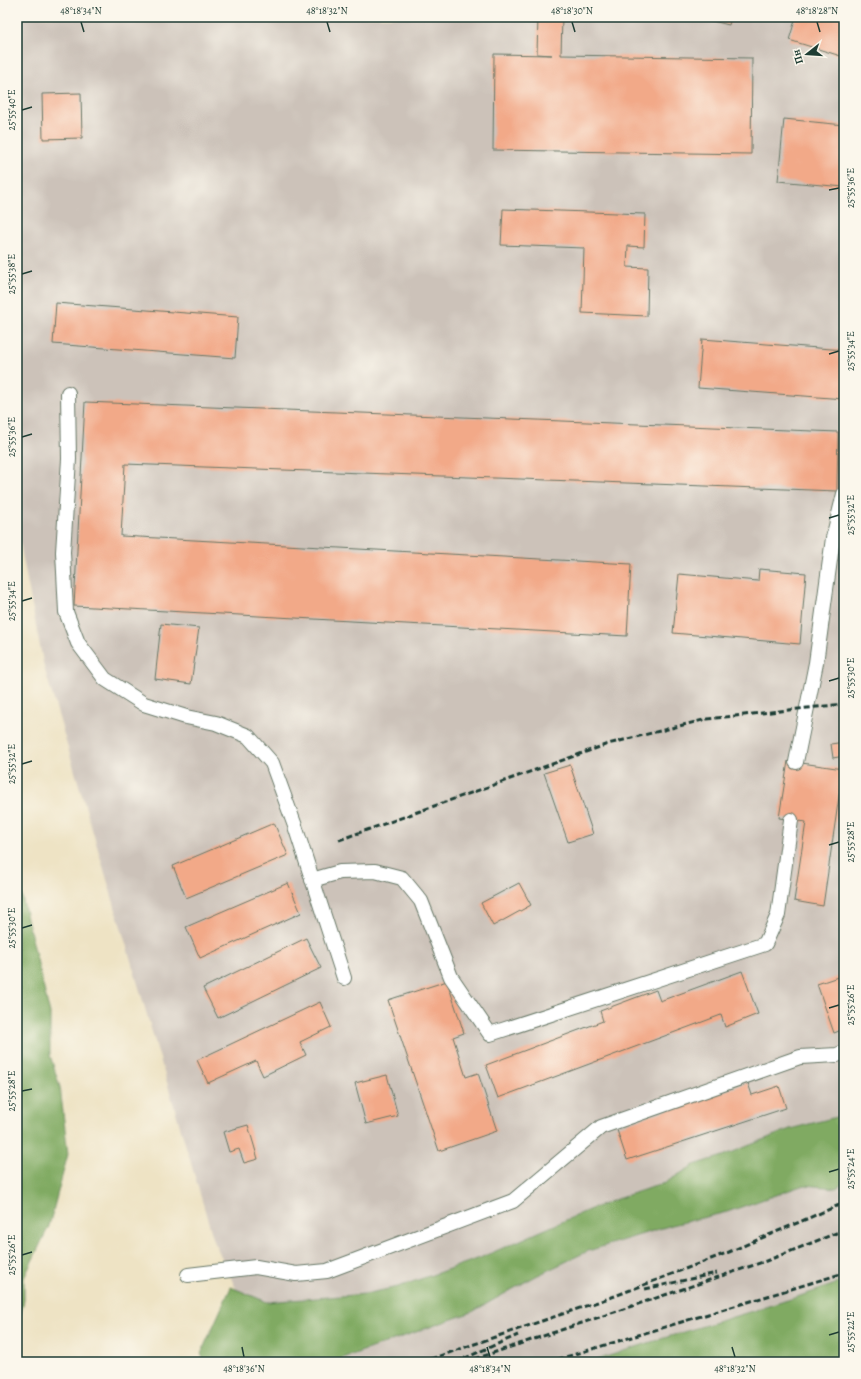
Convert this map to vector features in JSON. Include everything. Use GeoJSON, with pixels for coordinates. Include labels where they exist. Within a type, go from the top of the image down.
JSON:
{"type":"FeatureCollection","features":[{"type":"Feature","properties":{"kind":"lane"},"geometry":{"type":"LineString","coordinates":[[68,393],[69,459],[63,552],[66,612],[78,643],[105,679],[144,704],[186,717],[216,723],[248,736],[272,763],[344,978]]}},
{"type":"Feature","properties":{"kind":"lane"},"geometry":{"type":"LineString","coordinates":[[796,762],[816,663],[833,538],[844,494]]}},
{"type":"Feature","properties":{"kind":"lane"},"geometry":{"type":"LineString","coordinates":[[312,880],[340,872],[375,871],[402,878],[421,901],[451,977],[490,1034],[765,944],[778,915],[791,820]]}},
{"type":"Feature","properties":{"kind":"lane"},"geometry":{"type":"LineString","coordinates":[[188,1275],[256,1267],[296,1274],[327,1271],[513,1201],[601,1127],[800,1057],[837,1055],[844,1052]]}},
{"type":"Feature","properties":{"kind":"shaded area"},"geometry":{"type":"Polygon","coordinates":[[[17,17],[844,17],[844,1306],[653,1362],[264,1362],[262,1345],[214,1241],[44,667],[17,528],[17,17]]]}},
{"type":"Feature","properties":{"kind":"green space"},"geometry":{"type":"Polygon","coordinates":[[[17,876],[50,1014],[50,1055],[60,1087],[68,1154],[49,1226],[24,1278],[24,1300],[17,1340],[17,876]]]}},
{"type":"Feature","properties":{"kind":"green space"},"geometry":{"type":"Polygon","coordinates":[[[844,1115],[844,1183],[836,1188],[804,1185],[727,1212],[672,1225],[588,1251],[536,1276],[472,1312],[332,1362],[204,1362],[201,1353],[231,1287],[267,1302],[365,1294],[398,1287],[480,1258],[591,1209],[665,1183],[694,1165],[723,1156],[790,1129],[844,1115]]]}},
{"type":"Feature","properties":{"kind":"green space"},"geometry":{"type":"Polygon","coordinates":[[[844,1281],[844,1362],[592,1362],[813,1292],[844,1281]]]}},
{"type":"Feature","properties":{"kind":"building"},"geometry":{"type":"Polygon","coordinates":[[[538,17],[562,17],[561,55],[752,58],[751,154],[493,150],[494,54],[552,55],[537,54],[538,17]]]}},
{"type":"Feature","properties":{"kind":"building"},"geometry":{"type":"Polygon","coordinates":[[[696,17],[731,17],[729,25],[696,17]]]}},
{"type":"Feature","properties":{"kind":"building"},"geometry":{"type":"Polygon","coordinates":[[[796,17],[844,17],[844,57],[789,40],[796,17]]]}},
{"type":"Feature","properties":{"kind":"building"},"geometry":{"type":"Polygon","coordinates":[[[81,93],[82,138],[43,139],[42,94],[81,93]]]}},
{"type":"Feature","properties":{"kind":"building"},"geometry":{"type":"Polygon","coordinates":[[[784,119],[844,125],[844,187],[778,181],[784,119]]]}},
{"type":"Feature","properties":{"kind":"building"},"geometry":{"type":"Polygon","coordinates":[[[503,209],[645,214],[644,247],[628,246],[627,267],[648,268],[647,316],[582,313],[584,248],[501,245],[503,209]]]}},
{"type":"Feature","properties":{"kind":"building"},"geometry":{"type":"Polygon","coordinates":[[[56,303],[238,317],[235,358],[53,344],[56,303]]]}},
{"type":"Feature","properties":{"kind":"building"},"geometry":{"type":"Polygon","coordinates":[[[702,339],[844,350],[844,399],[698,388],[702,339]]]}},
{"type":"Feature","properties":{"kind":"building"},"geometry":{"type":"Polygon","coordinates":[[[85,402],[838,432],[837,491],[125,464],[121,536],[631,564],[627,636],[74,606],[85,402]]]}},
{"type":"Feature","properties":{"kind":"building"},"geometry":{"type":"Polygon","coordinates":[[[759,569],[806,573],[800,644],[673,633],[679,574],[758,581],[759,569]]]}},
{"type":"Feature","properties":{"kind":"building"},"geometry":{"type":"Polygon","coordinates":[[[161,624],[199,628],[191,684],[155,679],[161,624]]]}},
{"type":"Feature","properties":{"kind":"building"},"geometry":{"type":"Polygon","coordinates":[[[844,742],[844,756],[833,758],[831,744],[844,742]]]}},
{"type":"Feature","properties":{"kind":"building"},"geometry":{"type":"Polygon","coordinates":[[[788,761],[843,769],[823,906],[794,901],[806,822],[779,818],[788,761]]]}},
{"type":"Feature","properties":{"kind":"building"},"geometry":{"type":"Polygon","coordinates":[[[570,765],[593,834],[568,842],[544,773],[570,765]]]}},
{"type":"Feature","properties":{"kind":"building"},"geometry":{"type":"Polygon","coordinates":[[[274,823],[288,855],[186,898],[173,866],[274,823]]]}},
{"type":"Feature","properties":{"kind":"building"},"geometry":{"type":"Polygon","coordinates":[[[288,883],[301,913],[200,958],[186,927],[288,883]]]}},
{"type":"Feature","properties":{"kind":"building"},"geometry":{"type":"Polygon","coordinates":[[[519,883],[531,905],[493,926],[481,903],[519,883]]]}},
{"type":"Feature","properties":{"kind":"building"},"geometry":{"type":"Polygon","coordinates":[[[306,938],[321,968],[218,1018],[203,988],[306,938]]]}},
{"type":"Feature","properties":{"kind":"building"},"geometry":{"type":"Polygon","coordinates":[[[742,971],[758,1014],[725,1027],[721,1015],[498,1098],[486,1065],[603,1021],[600,1011],[656,990],[660,1001],[742,971]]]}},
{"type":"Feature","properties":{"kind":"building"},"geometry":{"type":"Polygon","coordinates":[[[844,975],[844,1029],[834,1033],[817,984],[844,975]]]}},
{"type":"Feature","properties":{"kind":"building"},"geometry":{"type":"Polygon","coordinates":[[[447,981],[464,1033],[453,1037],[466,1077],[478,1073],[497,1131],[439,1151],[388,1000],[447,981]]]}},
{"type":"Feature","properties":{"kind":"building"},"geometry":{"type":"Polygon","coordinates":[[[320,1002],[331,1027],[300,1042],[306,1055],[263,1076],[256,1061],[208,1083],[197,1060],[320,1002]]]}},
{"type":"Feature","properties":{"kind":"building"},"geometry":{"type":"Polygon","coordinates":[[[387,1075],[398,1116],[366,1124],[355,1083],[387,1075]]]}},
{"type":"Feature","properties":{"kind":"building"},"geometry":{"type":"Polygon","coordinates":[[[748,1083],[752,1095],[779,1086],[786,1108],[627,1160],[616,1127],[748,1083]]]}},
{"type":"Feature","properties":{"kind":"building"},"geometry":{"type":"Polygon","coordinates":[[[248,1125],[258,1159],[244,1163],[239,1149],[229,1152],[223,1132],[248,1125]]]}},
{"type":"Feature","properties":{"kind":"railway"},"geometry":{"type":"LineString","coordinates":[[339,840],[608,744],[707,719],[844,704]]}},
{"type":"Feature","properties":{"kind":"railway"},"geometry":{"type":"LineString","coordinates":[[422,1362],[615,1296],[729,1252],[844,1203]]}},
{"type":"Feature","properties":{"kind":"railway"},"geometry":{"type":"LineString","coordinates":[[466,1362],[766,1261],[844,1230]]}},
{"type":"Feature","properties":{"kind":"railway"},"geometry":{"type":"LineString","coordinates":[[645,1289],[717,1273]]}},
{"type":"Feature","properties":{"kind":"railway"},"geometry":{"type":"LineString","coordinates":[[549,1362],[844,1273]]}},
{"type":"Feature","properties":{"kind":"railway"},"geometry":{"type":"LineString","coordinates":[[456,1362],[518,1335]]}}]}
